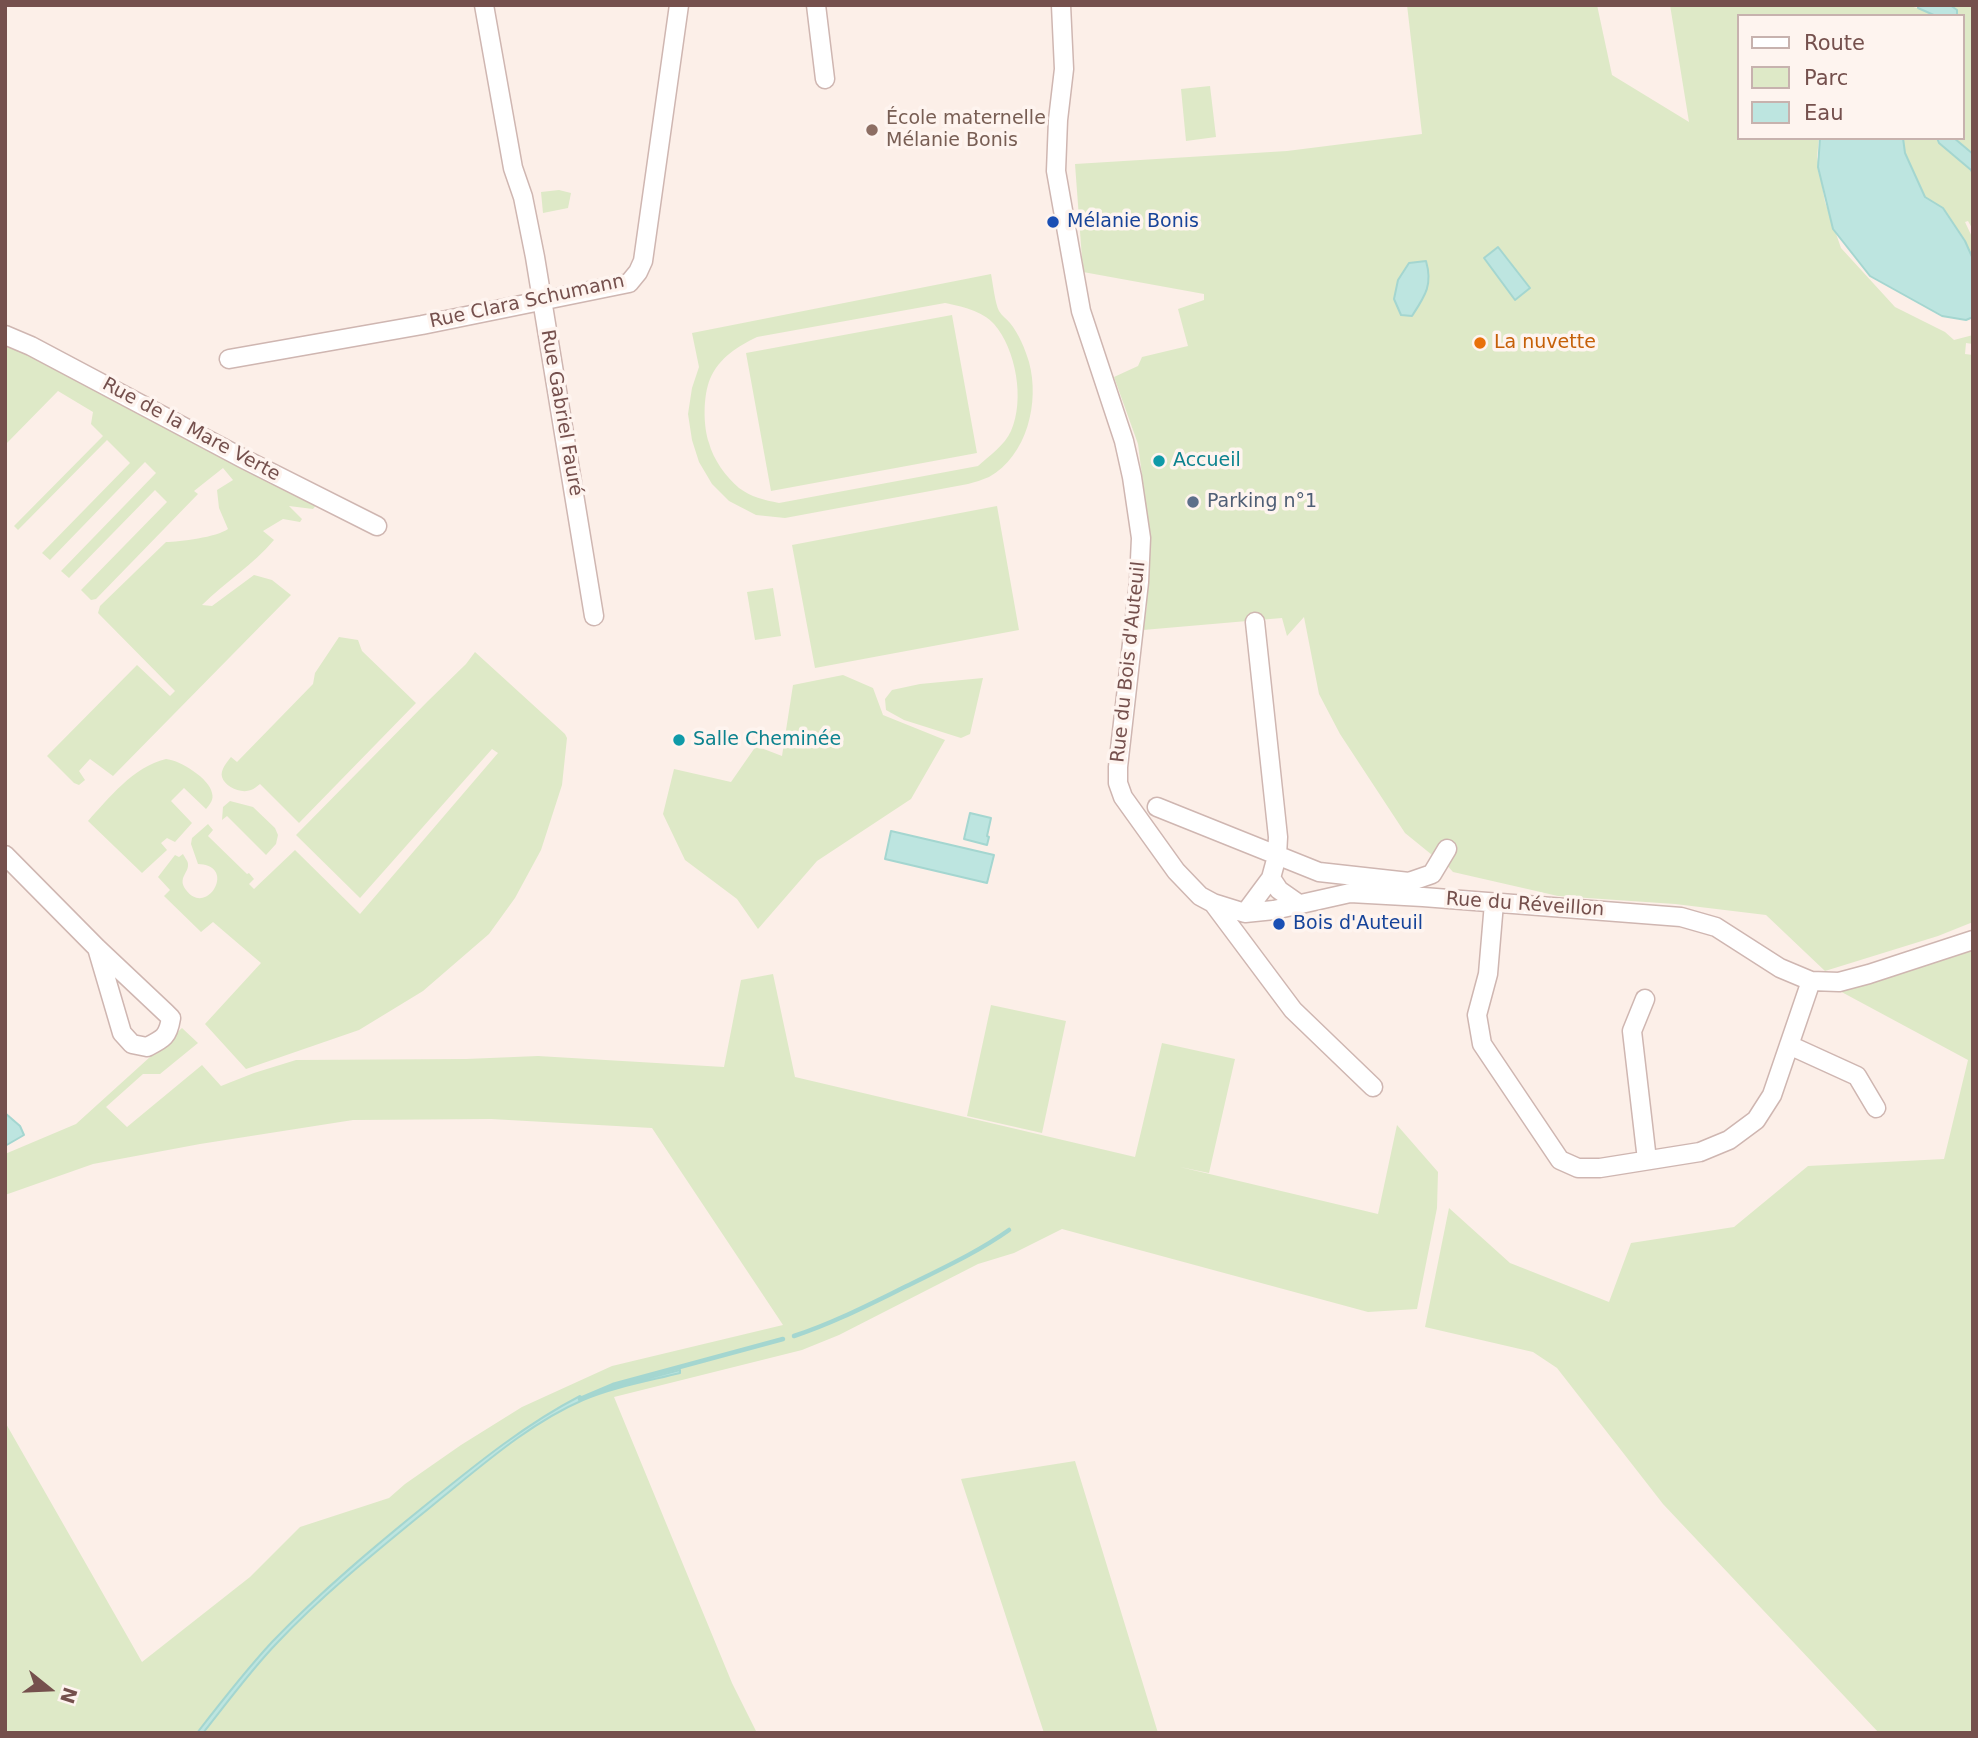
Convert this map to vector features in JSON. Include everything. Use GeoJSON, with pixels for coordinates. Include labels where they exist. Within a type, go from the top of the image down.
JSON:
{"type":"FeatureCollection","features":[{"type":"Feature","properties":{"kind":"street","name":"Rue Gabriel Fauré"},"geometry":{"type":"LineString","coordinates":[[484,5],[513,167],[523,197],[542,301],[594,616]]}},
{"type":"Feature","properties":{"kind":"street","name":"Rue Clara Schumann"},"geometry":{"type":"LineString","coordinates":[[229,359],[422,325],[629,283],[643,261],[679,5]]}},
{"type":"Feature","properties":{"kind":"street"},"geometry":{"type":"LineString","coordinates":[[816,5],[825,79]]}},
{"type":"Feature","properties":{"kind":"street","name":"Rue du Bois d'Auteuil"},"geometry":{"type":"LineString","coordinates":[[1061,5],[1065,69],[1058,120],[1056,171],[1081,311],[1124,441],[1141,538],[1139,582],[1118,783]]}},
{"type":"Feature","properties":{"kind":"street","name":"Rue de la Mare Verte"},"geometry":{"type":"LineString","coordinates":[[5,335],[377,526]]}},
{"type":"Feature","properties":{"kind":"street"},"geometry":{"type":"LineString","coordinates":[[1245,913],[1271,878],[1277,856],[1278,837],[1255,622]]}},
{"type":"Feature","properties":{"kind":"street","name":"Rue du Réveillon"},"geometry":{"type":"LineString","coordinates":[[1118,783],[1123,797],[1176,871],[1200,896],[1213,904],[1245,913],[1274,910],[1350,893],[1681,917],[1716,927],[1780,968],[1811,981],[1839,982],[1973,940]]}},
{"type":"Feature","properties":{"kind":"street"},"geometry":{"type":"LineString","coordinates":[[1157,807],[1319,872],[1409,882],[1432,874],[1447,849]]}},
{"type":"Feature","properties":{"kind":"street"},"geometry":{"type":"LineString","coordinates":[[5,855],[166,1013],[170,1018],[169,1030],[163,1038],[147,1047],[132,1044],[122,1033],[97,948]]}},
{"type":"Feature","properties":{"kind":"street"},"geometry":{"type":"LineString","coordinates":[[1271,878],[1279,890],[1299,904]]}},
{"type":"Feature","properties":{"kind":"street"},"geometry":{"type":"LineString","coordinates":[[1494,903],[1488,974],[1477,1015],[1482,1044],[1560,1160],[1578,1168],[1600,1168],[1700,1152],[1729,1140],[1756,1120],[1772,1095],[1811,981]]}},
{"type":"Feature","properties":{"kind":"street"},"geometry":{"type":"LineString","coordinates":[[1213,904],[1293,1010],[1373,1087]]}},
{"type":"Feature","properties":{"kind":"street"},"geometry":{"type":"LineString","coordinates":[[1645,999],[1632,1031],[1647,1160]]}},
{"type":"Feature","properties":{"kind":"street"},"geometry":{"type":"LineString","coordinates":[[1789,1045],[1857,1076],[1877,1108]]}},
{"type":"Feature","properties":{"kind":"green space"},"geometry":{"type":"Polygon","coordinates":[[[1407,5],[1597,5],[1612,75],[1689,122],[1670,5],[1906,5],[1933,14],[1736,14],[1736,140],[1819,140],[1817,157],[1825,202],[1841,248],[1895,307],[1945,332],[1954,340],[1973,335],[1973,344],[1966,343],[1965,354],[1973,355],[1973,922],[1938,936],[1825,971],[1766,915],[1675,904],[1558,896],[1453,872],[1405,833],[1340,734],[1319,694],[1304,617],[1287,636],[1282,618],[1143,630],[1147,605],[1147,515],[1138,444],[1114,377],[1138,366],[1142,357],[1188,346],[1178,309],[1204,300],[1204,294],[1083,272],[1075,164],[1287,151],[1422,134],[1407,5]]]}},
{"type":"Feature","properties":{"kind":"green space"},"geometry":{"type":"Polygon","coordinates":[[[1950,5],[1973,5],[1973,154],[1956,140],[1964,140],[1964,14],[1957,14],[1957,10],[1950,5]]]}},
{"type":"Feature","properties":{"kind":"green space"},"geometry":{"type":"Polygon","coordinates":[[[1210,86],[1216,137],[1186,141],[1181,89],[1210,86]]]}},
{"type":"Feature","properties":{"kind":"green space"},"geometry":{"type":"Polygon","coordinates":[[[1903,140],[1938,140],[1971,170],[1973,230],[1968,221],[1965,222],[1973,239],[1973,259],[1965,241],[1943,208],[1925,197],[1905,153],[1903,140]]]}},
{"type":"Feature","properties":{"kind":"green space"},"geometry":{"type":"Polygon","coordinates":[[[559,190],[571,193],[568,208],[543,213],[541,192],[559,190]]]}},
{"type":"Feature","properties":{"kind":"green space"},"geometry":{"type":"Polygon","coordinates":[[[991,274],[999,311],[1016,332],[1029,362],[1033,394],[1027,427],[1013,456],[1002,468],[978,481],[785,518],[756,515],[729,501],[712,484],[699,462],[688,414],[699,367],[692,333],[991,274]],[[945,303],[757,337],[724,359],[710,379],[706,394],[706,428],[714,455],[734,484],[758,498],[779,503],[978,466],[1001,446],[1011,431],[1017,405],[1016,375],[1008,347],[994,324],[978,312],[945,303]]]}},
{"type":"Feature","properties":{"kind":"green space"},"geometry":{"type":"Polygon","coordinates":[[[952,315],[977,453],[771,491],[746,353],[952,315]]]}},
{"type":"Feature","properties":{"kind":"green space"},"geometry":{"type":"Polygon","coordinates":[[[5,340],[318,503],[313,509],[289,506],[302,519],[300,522],[283,519],[263,531],[274,540],[202,605],[212,606],[254,575],[272,580],[291,595],[113,776],[90,759],[79,771],[85,780],[79,785],[47,756],[137,665],[170,696],[175,691],[98,613],[100,606],[166,542],[207,537],[228,529],[219,508],[217,490],[233,480],[223,468],[194,491],[198,494],[96,599],[91,600],[81,590],[167,502],[155,490],[69,578],[61,571],[156,473],[145,462],[50,560],[42,553],[130,463],[107,440],[18,530],[14,526],[103,436],[91,424],[93,412],[58,391],[5,445],[5,340]]]}},
{"type":"Feature","properties":{"kind":"green space"},"geometry":{"type":"Polygon","coordinates":[[[997,506],[1019,630],[815,668],[792,545],[997,506]]]}},
{"type":"Feature","properties":{"kind":"green space"},"geometry":{"type":"Polygon","coordinates":[[[773,588],[781,636],[755,640],[747,592],[773,588]]]}},
{"type":"Feature","properties":{"kind":"green space"},"geometry":{"type":"Polygon","coordinates":[[[339,637],[358,640],[362,651],[416,703],[299,823],[260,784],[251,790],[238,790],[226,784],[222,772],[231,757],[237,762],[313,684],[315,673],[339,637]]]}},
{"type":"Feature","properties":{"kind":"green space"},"geometry":{"type":"Polygon","coordinates":[[[475,652],[567,738],[562,785],[541,850],[515,898],[489,934],[423,991],[359,1030],[246,1069],[205,1024],[261,963],[213,922],[201,932],[164,896],[170,890],[158,877],[175,855],[179,857],[183,854],[188,864],[183,879],[186,890],[194,897],[202,898],[210,894],[215,888],[216,872],[210,867],[198,864],[191,844],[192,838],[208,824],[213,830],[208,836],[249,873],[254,879],[249,884],[254,889],[295,850],[360,914],[498,753],[492,749],[360,898],[296,835],[475,652]]]}},
{"type":"Feature","properties":{"kind":"green space"},"geometry":{"type":"Polygon","coordinates":[[[843,675],[873,688],[883,715],[945,740],[911,799],[817,861],[758,929],[737,899],[685,860],[663,814],[674,769],[731,782],[756,746],[782,756],[793,685],[843,675]]]}},
{"type":"Feature","properties":{"kind":"green space"},"geometry":{"type":"Polygon","coordinates":[[[983,678],[970,734],[961,738],[904,720],[886,710],[885,699],[892,690],[920,684],[983,678]]]}},
{"type":"Feature","properties":{"kind":"green space"},"geometry":{"type":"Polygon","coordinates":[[[166,759],[179,763],[200,776],[210,788],[212,800],[206,809],[184,788],[171,801],[192,823],[175,842],[167,838],[161,843],[167,850],[142,873],[88,821],[132,776],[166,759]]]}},
{"type":"Feature","properties":{"kind":"green space"},"geometry":{"type":"Polygon","coordinates":[[[230,801],[253,807],[275,828],[278,835],[276,844],[266,855],[227,816],[222,820],[223,807],[230,801]]]}},
{"type":"Feature","properties":{"kind":"green space"},"geometry":{"type":"Polygon","coordinates":[[[1973,947],[1973,1733],[1879,1733],[1663,1504],[1557,1368],[1533,1352],[1425,1327],[1449,1208],[1510,1263],[1609,1302],[1631,1243],[1734,1227],[1808,1166],[1944,1159],[1968,1060],[1836,989],[1973,947]]]}},
{"type":"Feature","properties":{"kind":"green space"},"geometry":{"type":"Polygon","coordinates":[[[773,974],[795,1077],[1135,1157],[1162,1043],[1235,1059],[1209,1173],[1180,1167],[1378,1214],[1397,1125],[1438,1172],[1437,1208],[1417,1309],[1368,1312],[1062,1229],[1014,1253],[978,1264],[839,1335],[802,1350],[614,1397],[732,1683],[757,1733],[5,1733],[5,1422],[142,1662],[250,1577],[300,1527],[389,1498],[461,1445],[522,1407],[612,1366],[783,1325],[652,1128],[491,1119],[353,1120],[93,1164],[5,1195],[5,1154],[76,1124],[182,1028],[198,1043],[160,1074],[143,1074],[106,1107],[127,1127],[202,1065],[221,1086],[296,1060],[538,1056],[724,1067],[741,980],[773,974]]]}},
{"type":"Feature","properties":{"kind":"green space"},"geometry":{"type":"Polygon","coordinates":[[[991,1005],[1066,1021],[1042,1133],[967,1116],[991,1005]]]}},
{"type":"Feature","properties":{"kind":"green space"},"geometry":{"type":"Polygon","coordinates":[[[1075,1461],[1158,1733],[1044,1733],[961,1479],[1075,1461]]]}},
{"type":"Feature","properties":{"kind":"water"},"geometry":{"type":"Polygon","coordinates":[[[1918,5],[1950,5],[1957,10],[1957,14],[1932,14],[1918,8],[1918,5]]]}},
{"type":"Feature","properties":{"kind":"water"},"geometry":{"type":"Polygon","coordinates":[[[1820,140],[1903,140],[1905,153],[1925,197],[1943,208],[1965,241],[1973,259],[1973,317],[1966,320],[1942,316],[1870,276],[1833,229],[1818,167],[1820,140]]]}},
{"type":"Feature","properties":{"kind":"water"},"geometry":{"type":"Polygon","coordinates":[[[1938,140],[1956,140],[1973,154],[1973,174],[1971,170],[1938,140]]]}},
{"type":"Feature","properties":{"kind":"water"},"geometry":{"type":"Polygon","coordinates":[[[1498,247],[1530,288],[1515,300],[1484,258],[1498,247]]]}},
{"type":"Feature","properties":{"kind":"water"},"geometry":{"type":"Polygon","coordinates":[[[1426,261],[1429,277],[1424,296],[1412,316],[1401,315],[1394,299],[1398,280],[1409,263],[1426,261]]]}},
{"type":"Feature","properties":{"kind":"water"},"geometry":{"type":"Polygon","coordinates":[[[970,813],[991,818],[987,845],[964,839],[970,813]]]}},
{"type":"Feature","properties":{"kind":"water"},"geometry":{"type":"Polygon","coordinates":[[[891,831],[994,855],[987,883],[885,859],[891,831]]]}},
{"type":"Feature","properties":{"kind":"water"},"geometry":{"type":"Polygon","coordinates":[[[5,1113],[20,1126],[24,1135],[5,1146],[5,1113]]]}},
{"type":"Feature","properties":{"kind":"water"},"geometry":{"type":"Polygon","coordinates":[[[680,1370],[680,1373],[583,1400],[546,1419],[510,1443],[337,1585],[267,1654],[203,1733],[197,1733],[262,1653],[291,1623],[390,1534],[485,1458],[522,1431],[580,1396],[583,1398],[680,1370]]]}},
{"type":"Feature","properties":{"kind":"waterway"},"geometry":{"type":"LineString","coordinates":[[794,1336],[838,1319],[909,1285],[973,1253],[1009,1230]]}},
{"type":"Feature","properties":{"kind":"waterway"},"geometry":{"type":"LineString","coordinates":[[580,1399],[613,1385],[783,1339]]}},
{"type":"Feature","properties":{"kind":"place","name":"École maternelle Mélanie Bonis"},"geometry":{"type":"Point","coordinates":[872,130]}},
{"type":"Feature","properties":{"kind":"place","name":"Mélanie Bonis"},"geometry":{"type":"Point","coordinates":[1053,222]}},
{"type":"Feature","properties":{"kind":"place","name":"La nuvette"},"geometry":{"type":"Point","coordinates":[1480,343]}},
{"type":"Feature","properties":{"kind":"place","name":"Accueil"},"geometry":{"type":"Point","coordinates":[1159,461]}},
{"type":"Feature","properties":{"kind":"place","name":"Parking n°1"},"geometry":{"type":"Point","coordinates":[1193,502]}},
{"type":"Feature","properties":{"kind":"place","name":"Salle Cheminée"},"geometry":{"type":"Point","coordinates":[679,740]}},
{"type":"Feature","properties":{"kind":"place","name":"Bois d'Auteuil"},"geometry":{"type":"Point","coordinates":[1279,924]}}]}
